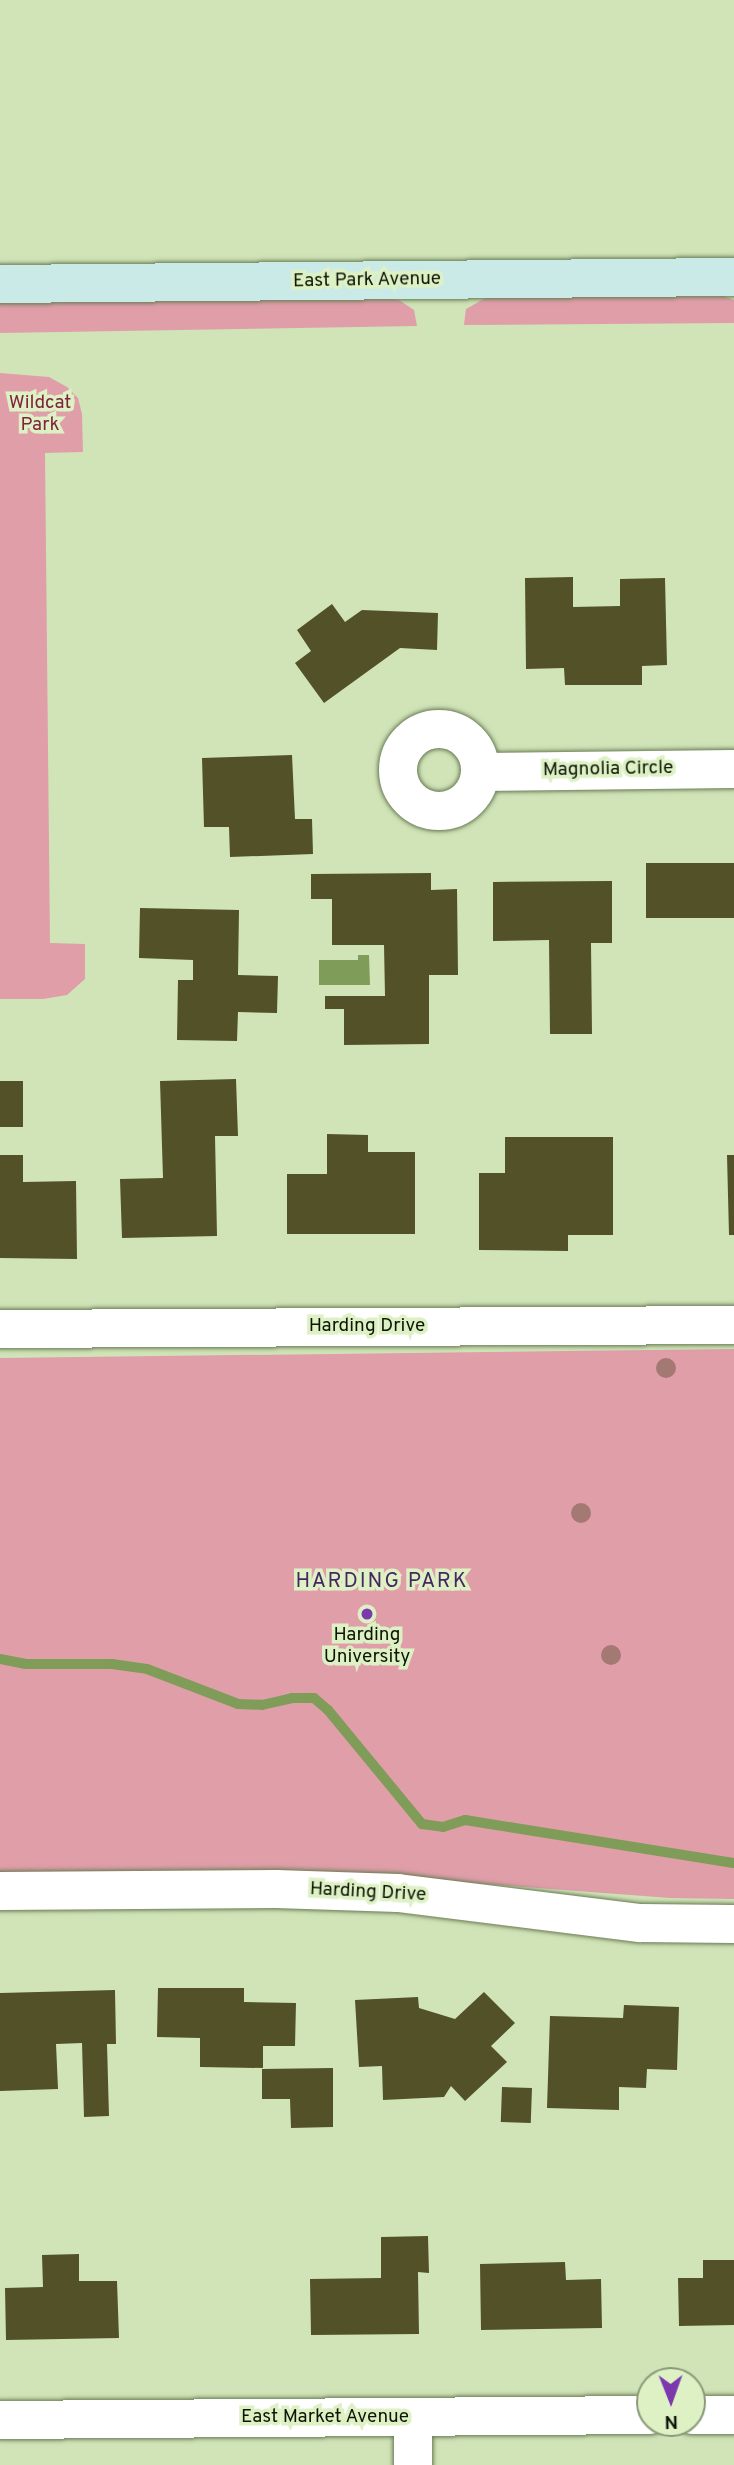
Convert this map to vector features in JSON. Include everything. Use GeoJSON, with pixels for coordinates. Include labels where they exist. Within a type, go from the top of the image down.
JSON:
{"type":"FeatureCollection","features":[{"type":"Feature","properties":{"kind":"street","name":"East Park Avenue"},"geometry":{"type":"LineString","coordinates":[[0,284],[734,277]]}},
{"type":"Feature","properties":{"kind":"street","name":"Magnolia Circle"},"geometry":{"type":"LineString","coordinates":[[481,772],[734,769]]}},
{"type":"Feature","properties":{"kind":"street","name":"Harding Drive"},"geometry":{"type":"LineString","coordinates":[[0,1329],[734,1325]]}},
{"type":"Feature","properties":{"kind":"street","name":"Harding Drive"},"geometry":{"type":"LineString","coordinates":[[0,1891],[276,1889],[398,1893],[640,1923],[734,1924]]}},
{"type":"Feature","properties":{"kind":"street","name":"East Market Avenue"},"geometry":{"type":"LineString","coordinates":[[0,2420],[636,2415]]}},
{"type":"Feature","properties":{"kind":"street"},"geometry":{"type":"LineString","coordinates":[[706,2415],[734,2415]]}},
{"type":"Feature","properties":{"kind":"street"},"geometry":{"type":"LineString","coordinates":[[413,2417],[413,2465]]}},
{"type":"Feature","properties":{"kind":"green space"},"geometry":{"type":"Polygon","coordinates":[[[718,294],[734,300],[734,323],[464,325],[466,309],[489,296],[718,294]]]}},
{"type":"Feature","properties":{"kind":"green space"},"geometry":{"type":"Polygon","coordinates":[[[399,300],[414,310],[417,326],[0,333],[0,303],[399,300]]]}},
{"type":"Feature","properties":{"kind":"green space","name":"Wildcat Park"},"geometry":{"type":"Polygon","coordinates":[[[0,373],[49,377],[67,387],[78,398],[82,414],[83,452],[45,453],[50,943],[85,944],[85,979],[67,995],[43,999],[0,999],[0,373]]]}},
{"type":"Feature","properties":{"kind":"green space","name":"HARDING PARK"},"geometry":{"type":"Polygon","coordinates":[[[734,1349],[734,1899],[670,1898],[404,1878],[0,1872],[0,1358],[734,1349]]]}},
{"type":"Feature","properties":{"kind":"shaded area"},"geometry":{"type":"Polygon","coordinates":[[[358,955],[369,955],[370,985],[319,985],[319,960],[358,960],[358,955]]]}},
{"type":"Feature","properties":{"kind":"building"},"geometry":{"type":"Polygon","coordinates":[[[573,577],[573,607],[620,606],[620,579],[665,578],[667,665],[642,666],[642,685],[565,685],[564,668],[526,669],[525,578],[573,577]]]}},
{"type":"Feature","properties":{"kind":"building"},"geometry":{"type":"Polygon","coordinates":[[[332,604],[345,622],[362,610],[438,613],[437,650],[400,648],[324,703],[295,663],[311,651],[297,630],[332,604]]]}},
{"type":"Feature","properties":{"kind":"building"},"geometry":{"type":"Polygon","coordinates":[[[292,755],[295,819],[312,819],[313,854],[230,857],[229,827],[204,827],[202,758],[292,755]]]}},
{"type":"Feature","properties":{"kind":"building"},"geometry":{"type":"Polygon","coordinates":[[[646,863],[734,863],[734,918],[646,918],[646,863]]]}},
{"type":"Feature","properties":{"kind":"building"},"geometry":{"type":"Polygon","coordinates":[[[431,873],[431,890],[457,889],[458,975],[429,975],[429,1044],[344,1045],[344,1009],[325,1009],[325,996],[385,996],[384,945],[332,945],[332,899],[311,899],[311,874],[431,873]]]}},
{"type":"Feature","properties":{"kind":"building"},"geometry":{"type":"Polygon","coordinates":[[[612,881],[612,943],[591,943],[592,1034],[550,1034],[549,940],[493,941],[493,882],[612,881]]]}},
{"type":"Feature","properties":{"kind":"building"},"geometry":{"type":"Polygon","coordinates":[[[140,908],[239,910],[238,975],[278,976],[277,1013],[238,1012],[237,1041],[177,1040],[178,980],[193,980],[193,960],[139,958],[140,908]]]}},
{"type":"Feature","properties":{"kind":"building"},"geometry":{"type":"Polygon","coordinates":[[[236,1079],[238,1136],[215,1136],[217,1236],[122,1238],[120,1179],[163,1178],[160,1081],[236,1079]]]}},
{"type":"Feature","properties":{"kind":"building"},"geometry":{"type":"Polygon","coordinates":[[[0,1081],[23,1081],[23,1127],[0,1127],[0,1081]]]}},
{"type":"Feature","properties":{"kind":"building"},"geometry":{"type":"Polygon","coordinates":[[[327,1134],[368,1135],[368,1152],[415,1152],[415,1234],[287,1234],[287,1174],[327,1174],[327,1134]]]}},
{"type":"Feature","properties":{"kind":"building"},"geometry":{"type":"Polygon","coordinates":[[[505,1137],[613,1137],[613,1235],[568,1235],[568,1251],[479,1250],[479,1173],[505,1173],[505,1137]]]}},
{"type":"Feature","properties":{"kind":"building"},"geometry":{"type":"Polygon","coordinates":[[[0,1155],[23,1155],[23,1182],[76,1181],[77,1259],[0,1258],[0,1155]]]}},
{"type":"Feature","properties":{"kind":"building"},"geometry":{"type":"Polygon","coordinates":[[[727,1155],[734,1155],[734,1235],[729,1235],[727,1155]]]}},
{"type":"Feature","properties":{"kind":"building"},"geometry":{"type":"Polygon","coordinates":[[[158,1988],[244,1988],[244,2002],[296,2003],[295,2046],[263,2046],[263,2068],[200,2067],[200,2038],[157,2037],[158,1988]]]}},
{"type":"Feature","properties":{"kind":"building"},"geometry":{"type":"Polygon","coordinates":[[[115,1990],[116,2044],[107,2044],[109,2116],[84,2117],[82,2043],[56,2044],[58,2089],[0,2091],[0,1993],[115,1990]]]}},
{"type":"Feature","properties":{"kind":"building"},"geometry":{"type":"Polygon","coordinates":[[[484,1992],[515,2023],[491,2046],[507,2062],[465,2101],[451,2086],[444,2097],[383,2100],[382,2066],[359,2067],[355,2000],[418,1997],[419,2008],[455,2019],[484,1992]]]}},
{"type":"Feature","properties":{"kind":"building"},"geometry":{"type":"Polygon","coordinates":[[[624,2005],[679,2007],[677,2070],[647,2069],[646,2088],[619,2087],[619,2110],[547,2108],[550,2016],[623,2018],[624,2005]]]}},
{"type":"Feature","properties":{"kind":"building"},"geometry":{"type":"Polygon","coordinates":[[[333,2068],[333,2127],[291,2128],[290,2099],[262,2099],[262,2069],[333,2068]]]}},
{"type":"Feature","properties":{"kind":"building"},"geometry":{"type":"Polygon","coordinates":[[[502,2087],[532,2088],[531,2123],[501,2122],[502,2087]]]}},
{"type":"Feature","properties":{"kind":"building"},"geometry":{"type":"Polygon","coordinates":[[[428,2236],[429,2273],[418,2272],[419,2334],[311,2335],[310,2279],[381,2278],[381,2237],[428,2236]]]}},
{"type":"Feature","properties":{"kind":"building"},"geometry":{"type":"Polygon","coordinates":[[[79,2254],[79,2281],[117,2281],[119,2338],[6,2340],[5,2288],[43,2287],[42,2255],[79,2254]]]}},
{"type":"Feature","properties":{"kind":"building"},"geometry":{"type":"Polygon","coordinates":[[[703,2260],[734,2260],[734,2325],[679,2326],[678,2278],[703,2278],[703,2260]]]}},
{"type":"Feature","properties":{"kind":"building"},"geometry":{"type":"Polygon","coordinates":[[[565,2262],[566,2280],[601,2279],[602,2328],[481,2330],[480,2264],[565,2262]]]}},
{"type":"Feature","properties":{"kind":"waterway"},"geometry":{"type":"LineString","coordinates":[[0,1659],[25,1664],[112,1664],[147,1669],[238,1704],[262,1705],[292,1698],[314,1698],[328,1710],[422,1824],[443,1827],[465,1820],[734,1863]]}},
{"type":"Feature","properties":{"kind":"place","name":"Harding University"},"geometry":{"type":"Point","coordinates":[367,1614]}},
{"type":"Feature","properties":{"kind":"district","name":"HARDING PARK"},"geometry":{"type":"Point","coordinates":[382,1582]}}]}
